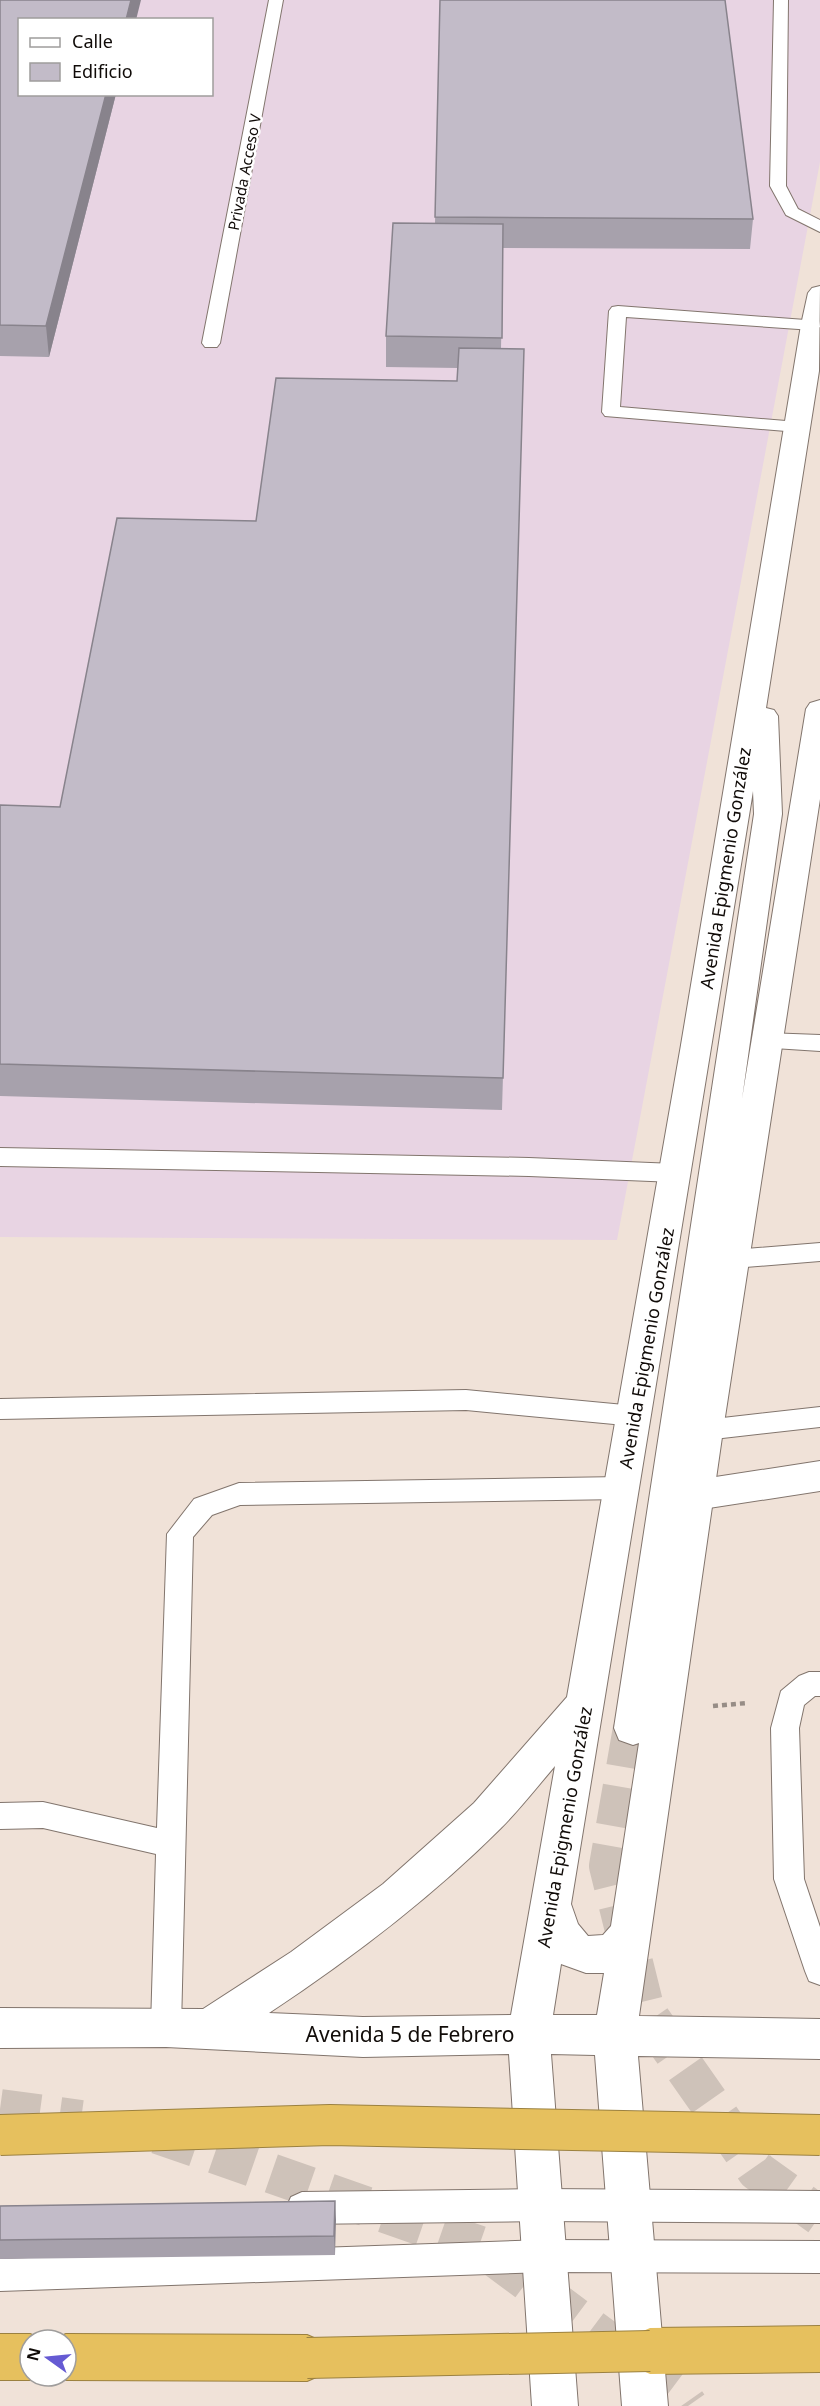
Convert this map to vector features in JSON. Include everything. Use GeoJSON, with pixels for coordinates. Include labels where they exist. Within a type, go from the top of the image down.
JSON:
{"type":"FeatureCollection","features":[{"type":"Feature","properties":{"kind":"highway"},"geometry":{"type":"LineString","coordinates":[[0,2135],[330,2125],[820,2135]]}},
{"type":"Feature","properties":{"kind":"highway"},"geometry":{"type":"LineString","coordinates":[[78,2358],[307,2358],[820,2349]]}},
{"type":"Feature","properties":{"kind":"highway"},"geometry":{"type":"LineString","coordinates":[[0,2357],[18,2357]]}},
{"type":"Feature","properties":{"kind":"main road","name":"Avenida Epigmenio González"},"geometry":{"type":"LineString","coordinates":[[555,2406],[529,2034],[635,1416],[813,325],[820,294]]}},
{"type":"Feature","properties":{"kind":"main road"},"geometry":{"type":"LineString","coordinates":[[633,1728],[768,814],[762,646]]}},
{"type":"Feature","properties":{"kind":"main road"},"geometry":{"type":"LineString","coordinates":[[645,2406],[615,2036],[705,1430],[766,1041],[811,827],[820,709]]}},
{"type":"Feature","properties":{"kind":"main road"},"geometry":{"type":"LineString","coordinates":[[696,1496],[820,1476]]}},
{"type":"Feature","properties":{"kind":"main road"},"geometry":{"type":"LineString","coordinates":[[210,2028],[306,1965],[397,1897],[488,1815],[585,1704]]}},
{"type":"Feature","properties":{"kind":"main road"},"geometry":{"type":"LineString","coordinates":[[552,1906],[560,1931],[570,1946],[587,1955],[606,1954],[621,1946],[632,1927]]}},
{"type":"Feature","properties":{"kind":"main road","name":"Avenida 5 de Febrero"},"geometry":{"type":"LineString","coordinates":[[0,2028],[166,2026],[363,2037],[529,2034],[820,2039]]}},
{"type":"Feature","properties":{"kind":"lane","name":"Privada Acceso V"},"geometry":{"type":"LineString","coordinates":[[211,343],[276,0]]}},
{"type":"Feature","properties":{"kind":"lane"},"geometry":{"type":"LineString","coordinates":[[781,0],[778,186],[792,212],[820,227]]}},
{"type":"Feature","properties":{"kind":"lane"},"geometry":{"type":"LineString","coordinates":[[798,427],[611,412],[618,311],[813,325]]}},
{"type":"Feature","properties":{"kind":"lane"},"geometry":{"type":"LineString","coordinates":[[766,1041],[820,1043]]}},
{"type":"Feature","properties":{"kind":"lane"},"geometry":{"type":"LineString","coordinates":[[0,1157],[529,1167],[675,1173]]}},
{"type":"Feature","properties":{"kind":"lane"},"geometry":{"type":"LineString","coordinates":[[732,1259],[820,1252]]}},
{"type":"Feature","properties":{"kind":"lane"},"geometry":{"type":"LineString","coordinates":[[0,1409],[466,1400],[635,1416]]}},
{"type":"Feature","properties":{"kind":"lane"},"geometry":{"type":"LineString","coordinates":[[705,1430],[820,1417]]}},
{"type":"Feature","properties":{"kind":"lane"},"geometry":{"type":"LineString","coordinates":[[166,2026],[180,1534],[203,1508],[239,1494],[622,1488]]}},
{"type":"Feature","properties":{"kind":"lane"},"geometry":{"type":"LineString","coordinates":[[820,1684],[809,1684],[791,1699],[785,1728],[789,1879],[820,1971]]}},
{"type":"Feature","properties":{"kind":"lane"},"geometry":{"type":"LineString","coordinates":[[0,1816],[43,1815],[171,1844]]}},
{"type":"Feature","properties":{"kind":"lane"},"geometry":{"type":"LineString","coordinates":[[270,2208],[541,2205],[820,2207]]}},
{"type":"Feature","properties":{"kind":"lane"},"geometry":{"type":"LineString","coordinates":[[0,2275],[545,2256],[820,2257]]}},
{"type":"Feature","properties":{"kind":"path"},"geometry":{"type":"LineString","coordinates":[[664,1710],[791,1699]]}},
{"type":"Feature","properties":{"kind":"shaded area"},"geometry":{"type":"Polygon","coordinates":[[[0,0],[820,0],[820,162],[617,1240],[0,1237],[0,0]]]}},
{"type":"Feature","properties":{"kind":"building"},"geometry":{"type":"Polygon","coordinates":[[[0,0],[131,0],[126,18],[18,18],[18,96],[105,96],[46,326],[0,325],[0,0]]]}},
{"type":"Feature","properties":{"kind":"building"},"geometry":{"type":"Polygon","coordinates":[[[440,0],[725,0],[753,219],[435,217],[440,0]]]}},
{"type":"Feature","properties":{"kind":"building"},"geometry":{"type":"Polygon","coordinates":[[[393,223],[503,224],[502,338],[386,336],[393,223]]]}},
{"type":"Feature","properties":{"kind":"building"},"geometry":{"type":"Polygon","coordinates":[[[459,348],[524,349],[503,1078],[0,1064],[0,805],[60,807],[117,518],[256,521],[276,378],[457,381],[459,348]]]}},
{"type":"Feature","properties":{"kind":"building"},"geometry":{"type":"Polygon","coordinates":[[[335,2201],[334,2236],[0,2240],[0,2206],[335,2201]]]}},
{"type":"Feature","properties":{"kind":"tunnel"},"geometry":{"type":"LineString","coordinates":[[633,1728],[609,1866],[645,2011],[757,2171],[820,2216]]}},
{"type":"Feature","properties":{"kind":"tunnel"},"geometry":{"type":"LineString","coordinates":[[0,2109],[81,2120]]}},
{"type":"Feature","properties":{"kind":"tunnel"},"geometry":{"type":"LineString","coordinates":[[158,2134],[480,2246],[681,2396],[688,2406]]}}]}
